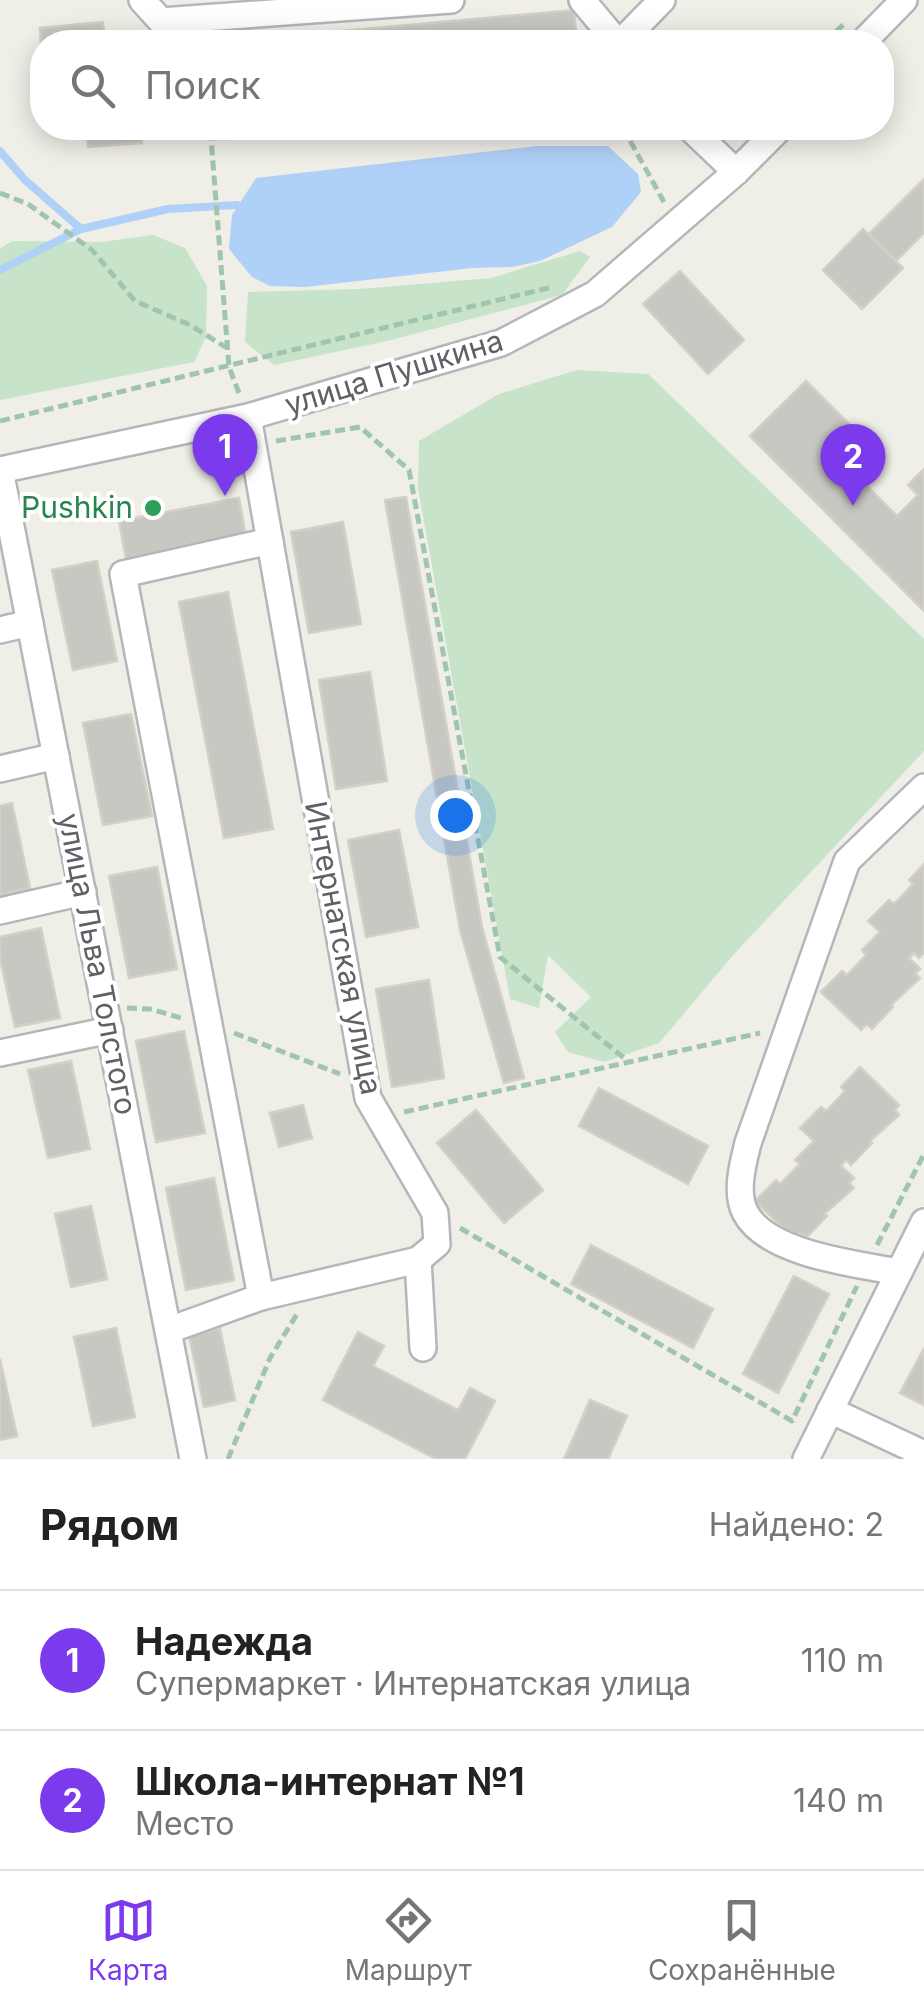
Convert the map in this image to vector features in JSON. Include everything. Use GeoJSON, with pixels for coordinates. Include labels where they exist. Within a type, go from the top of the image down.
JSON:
{"type":"FeatureCollection","features":[{"type":"Feature","properties":{"kind":"street"},"geometry":{"type":"LineString","coordinates":[[142,0],[161,21],[451,0]]}},
{"type":"Feature","properties":{"kind":"street"},"geometry":{"type":"LineString","coordinates":[[582,0],[608,30]]}},
{"type":"Feature","properties":{"kind":"street"},"geometry":{"type":"LineString","coordinates":[[631,30],[662,0]]}},
{"type":"Feature","properties":{"kind":"street"},"geometry":{"type":"LineString","coordinates":[[875,30],[904,0]]}},
{"type":"Feature","properties":{"kind":"street"},"geometry":{"type":"LineString","coordinates":[[913,0],[924,10]]}},
{"type":"Feature","properties":{"kind":"street"},"geometry":{"type":"LineString","coordinates":[[703,140],[736,172]]}},
{"type":"Feature","properties":{"kind":"street","name":"улица Пушкина"},"geometry":{"type":"LineString","coordinates":[[0,470],[248,417],[501,343],[595,294],[768,140]]}},
{"type":"Feature","properties":{"kind":"street","name":"Интернатская улица"},"geometry":{"type":"LineString","coordinates":[[248,417],[368,1098],[435,1214]]}},
{"type":"Feature","properties":{"kind":"street","name":"улица Льва Толстого"},"geometry":{"type":"LineString","coordinates":[[0,470],[193,1459]]}},
{"type":"Feature","properties":{"kind":"street"},"geometry":{"type":"LineString","coordinates":[[261,1298],[123,574],[270,541]]}},
{"type":"Feature","properties":{"kind":"street"},"geometry":{"type":"LineString","coordinates":[[0,630],[30,623]]}},
{"type":"Feature","properties":{"kind":"street"},"geometry":{"type":"LineString","coordinates":[[0,769],[56,756]]}},
{"type":"Feature","properties":{"kind":"street"},"geometry":{"type":"LineString","coordinates":[[899,1272],[775,1242],[746,1214],[741,1179],[745,1153],[787,1027],[847,862],[924,787]]}},
{"type":"Feature","properties":{"kind":"street"},"geometry":{"type":"LineString","coordinates":[[0,911],[83,892]]}},
{"type":"Feature","properties":{"kind":"street"},"geometry":{"type":"LineString","coordinates":[[0,1053],[108,1019]]}},
{"type":"Feature","properties":{"kind":"street"},"geometry":{"type":"LineString","coordinates":[[169,1330],[261,1298],[418,1260],[437,1244],[435,1214]]}},
{"type":"Feature","properties":{"kind":"street"},"geometry":{"type":"LineString","coordinates":[[806,1459],[924,1222]]}},
{"type":"Feature","properties":{"kind":"street"},"geometry":{"type":"LineString","coordinates":[[418,1260],[424,1348]]}},
{"type":"Feature","properties":{"kind":"street"},"geometry":{"type":"LineString","coordinates":[[830,1410],[924,1454]]}},
{"type":"Feature","properties":{"kind":"path"},"geometry":{"type":"LineString","coordinates":[[211,140],[229,367],[248,417]]}},
{"type":"Feature","properties":{"kind":"path"},"geometry":{"type":"LineString","coordinates":[[630,140],[665,205],[677,191]]}},
{"type":"Feature","properties":{"kind":"path"},"geometry":{"type":"LineString","coordinates":[[0,193],[28,204],[92,250],[135,301],[227,348]]}},
{"type":"Feature","properties":{"kind":"path"},"geometry":{"type":"LineString","coordinates":[[0,421],[559,285]]}},
{"type":"Feature","properties":{"kind":"path"},"geometry":{"type":"LineString","coordinates":[[253,445],[360,427],[409,470],[500,956],[630,1062]]}},
{"type":"Feature","properties":{"kind":"path"},"geometry":{"type":"LineString","coordinates":[[108,1019],[150,1009],[209,1026],[340,1074],[368,1098],[404,1112],[787,1027]]}},
{"type":"Feature","properties":{"kind":"path"},"geometry":{"type":"LineString","coordinates":[[435,1214],[792,1422]]}},
{"type":"Feature","properties":{"kind":"path"},"geometry":{"type":"LineString","coordinates":[[228,1459],[270,1358],[318,1282]]}},
{"type":"Feature","properties":{"kind":"green space"},"geometry":{"type":"Polygon","coordinates":[[[153,235],[185,248],[207,286],[206,337],[194,362],[0,400],[0,249],[12,241],[101,242],[153,235]]]}},
{"type":"Feature","properties":{"kind":"green space"},"geometry":{"type":"Polygon","coordinates":[[[580,251],[590,257],[562,295],[387,341],[274,365],[245,342],[248,292],[359,289],[491,278],[580,251]]]}},
{"type":"Feature","properties":{"kind":"green space"},"geometry":{"type":"Polygon","coordinates":[[[577,370],[648,374],[924,639],[924,751],[735,953],[659,1043],[604,1062],[568,1052],[555,1032],[591,997],[548,955],[539,1008],[510,999],[418,488],[419,441],[499,394],[577,370]]]}},
{"type":"Feature","properties":{"kind":"water"},"geometry":{"type":"Polygon","coordinates":[[[537,146],[608,146],[638,174],[641,192],[612,227],[540,261],[512,267],[305,287],[270,286],[252,277],[229,249],[232,215],[256,178],[537,146]]]}},
{"type":"Feature","properties":{"kind":"building"},"geometry":{"type":"Polygon","coordinates":[[[574,10],[576,30],[353,30],[574,10]]]}},
{"type":"Feature","properties":{"kind":"building"},"geometry":{"type":"Polygon","coordinates":[[[103,22],[104,30],[40,30],[103,22]]]}},
{"type":"Feature","properties":{"kind":"building"},"geometry":{"type":"Polygon","coordinates":[[[87,140],[142,143],[88,147],[87,140]]]}},
{"type":"Feature","properties":{"kind":"building"},"geometry":{"type":"Polygon","coordinates":[[[924,179],[924,233],[896,261],[869,234],[924,179]]]}},
{"type":"Feature","properties":{"kind":"building"},"geometry":{"type":"Polygon","coordinates":[[[863,229],[903,268],[862,309],[823,270],[863,229]]]}},
{"type":"Feature","properties":{"kind":"building"},"geometry":{"type":"Polygon","coordinates":[[[680,271],[744,340],[708,374],[643,304],[680,271]]]}},
{"type":"Feature","properties":{"kind":"building"},"geometry":{"type":"Polygon","coordinates":[[[806,381],[855,430],[833,452],[897,516],[918,495],[908,485],[924,469],[924,611],[750,436],[806,381]]]}},
{"type":"Feature","properties":{"kind":"building"},"geometry":{"type":"Polygon","coordinates":[[[406,497],[482,927],[524,1078],[504,1083],[460,930],[385,500],[406,497]]]}},
{"type":"Feature","properties":{"kind":"building"},"geometry":{"type":"Polygon","coordinates":[[[239,498],[247,542],[127,564],[119,521],[239,498]]]}},
{"type":"Feature","properties":{"kind":"building"},"geometry":{"type":"Polygon","coordinates":[[[343,522],[361,624],[309,633],[291,532],[343,522]]]}},
{"type":"Feature","properties":{"kind":"building"},"geometry":{"type":"Polygon","coordinates":[[[97,561],[117,661],[73,670],[52,570],[97,561]]]}},
{"type":"Feature","properties":{"kind":"building"},"geometry":{"type":"Polygon","coordinates":[[[228,592],[273,829],[224,838],[179,602],[228,592]]]}},
{"type":"Feature","properties":{"kind":"building"},"geometry":{"type":"Polygon","coordinates":[[[370,672],[387,781],[336,789],[319,680],[370,672]]]}},
{"type":"Feature","properties":{"kind":"building"},"geometry":{"type":"Polygon","coordinates":[[[131,714],[152,816],[103,825],[83,723],[131,714]]]}},
{"type":"Feature","properties":{"kind":"building"},"geometry":{"type":"Polygon","coordinates":[[[12,803],[30,888],[0,895],[0,806],[12,803]]]}},
{"type":"Feature","properties":{"kind":"building"},"geometry":{"type":"Polygon","coordinates":[[[399,830],[418,927],[366,937],[348,840],[399,830]]]}},
{"type":"Feature","properties":{"kind":"building"},"geometry":{"type":"Polygon","coordinates":[[[924,864],[924,953],[919,958],[914,953],[909,958],[920,969],[915,974],[920,978],[872,1029],[867,1024],[861,1030],[821,992],[842,971],[847,975],[866,955],[862,950],[880,932],[868,921],[889,900],[894,904],[913,884],[909,880],[924,864]]]}},
{"type":"Feature","properties":{"kind":"building"},"geometry":{"type":"Polygon","coordinates":[[[157,867],[177,969],[129,978],[109,876],[157,867]]]}},
{"type":"Feature","properties":{"kind":"building"},"geometry":{"type":"Polygon","coordinates":[[[41,928],[60,1018],[15,1027],[0,958],[0,937],[41,928]]]}},
{"type":"Feature","properties":{"kind":"building"},"geometry":{"type":"Polygon","coordinates":[[[429,980],[444,1078],[392,1087],[376,989],[429,980]]]}},
{"type":"Feature","properties":{"kind":"building"},"geometry":{"type":"Polygon","coordinates":[[[184,1031],[205,1133],[156,1142],[136,1041],[184,1031]]]}},
{"type":"Feature","properties":{"kind":"building"},"geometry":{"type":"Polygon","coordinates":[[[71,1061],[90,1149],[48,1158],[28,1070],[71,1061]]]}},
{"type":"Feature","properties":{"kind":"building"},"geometry":{"type":"Polygon","coordinates":[[[860,1067],[899,1105],[895,1110],[899,1115],[851,1165],[846,1160],[841,1166],[854,1178],[849,1183],[854,1188],[824,1214],[827,1216],[806,1238],[800,1233],[794,1239],[755,1201],[800,1164],[795,1160],[814,1141],[800,1128],[821,1107],[826,1111],[860,1067]]]}},
{"type":"Feature","properties":{"kind":"building"},"geometry":{"type":"Polygon","coordinates":[[[599,1088],[708,1146],[688,1184],[579,1126],[599,1088]]]}},
{"type":"Feature","properties":{"kind":"building"},"geometry":{"type":"Polygon","coordinates":[[[303,1105],[312,1138],[279,1147],[270,1113],[303,1105]]]}},
{"type":"Feature","properties":{"kind":"building"},"geometry":{"type":"Polygon","coordinates":[[[476,1110],[543,1190],[504,1223],[437,1143],[476,1110]]]}},
{"type":"Feature","properties":{"kind":"building"},"geometry":{"type":"Polygon","coordinates":[[[214,1178],[234,1280],[186,1290],[166,1188],[214,1178]]]}},
{"type":"Feature","properties":{"kind":"building"},"geometry":{"type":"Polygon","coordinates":[[[91,1206],[107,1279],[71,1287],[55,1214],[91,1206]]]}},
{"type":"Feature","properties":{"kind":"building"},"geometry":{"type":"Polygon","coordinates":[[[591,1245],[713,1309],[693,1348],[571,1284],[591,1245]]]}},
{"type":"Feature","properties":{"kind":"building"},"geometry":{"type":"Polygon","coordinates":[[[794,1276],[829,1294],[778,1393],[743,1374],[794,1276]]]}},
{"type":"Feature","properties":{"kind":"building"},"geometry":{"type":"Polygon","coordinates":[[[116,1328],[135,1417],[93,1426],[74,1337],[116,1328]]]}},
{"type":"Feature","properties":{"kind":"building"},"geometry":{"type":"Polygon","coordinates":[[[220,1329],[235,1400],[204,1407],[189,1335],[220,1329]]]}},
{"type":"Feature","properties":{"kind":"building"},"geometry":{"type":"Polygon","coordinates":[[[358,1332],[384,1346],[373,1366],[458,1410],[470,1388],[495,1401],[465,1459],[436,1459],[323,1400],[358,1332]]]}},
{"type":"Feature","properties":{"kind":"building"},"geometry":{"type":"Polygon","coordinates":[[[924,1348],[924,1405],[900,1393],[924,1348]]]}},
{"type":"Feature","properties":{"kind":"building"},"geometry":{"type":"Polygon","coordinates":[[[0,1359],[17,1436],[0,1440],[0,1359]]]}},
{"type":"Feature","properties":{"kind":"building"},"geometry":{"type":"Polygon","coordinates":[[[590,1400],[627,1416],[608,1459],[564,1459],[590,1400]]]}},
{"type":"Feature","properties":{"kind":"waterway"},"geometry":{"type":"LineString","coordinates":[[0,151],[25,180],[81,229]]}},
{"type":"Feature","properties":{"kind":"waterway"},"geometry":{"type":"LineString","coordinates":[[0,270],[81,229],[168,209],[237,205]]}},
{"type":"Feature","properties":{"kind":"place","name":"Надежда"},"geometry":{"type":"Point","coordinates":[225,496]}},
{"type":"Feature","properties":{"kind":"place","name":"Школа-интернат №1"},"geometry":{"type":"Point","coordinates":[853,506]}},
{"type":"Feature","properties":{"kind":"place","name":"Pushkin"},"geometry":{"type":"Point","coordinates":[153,508]}}]}
